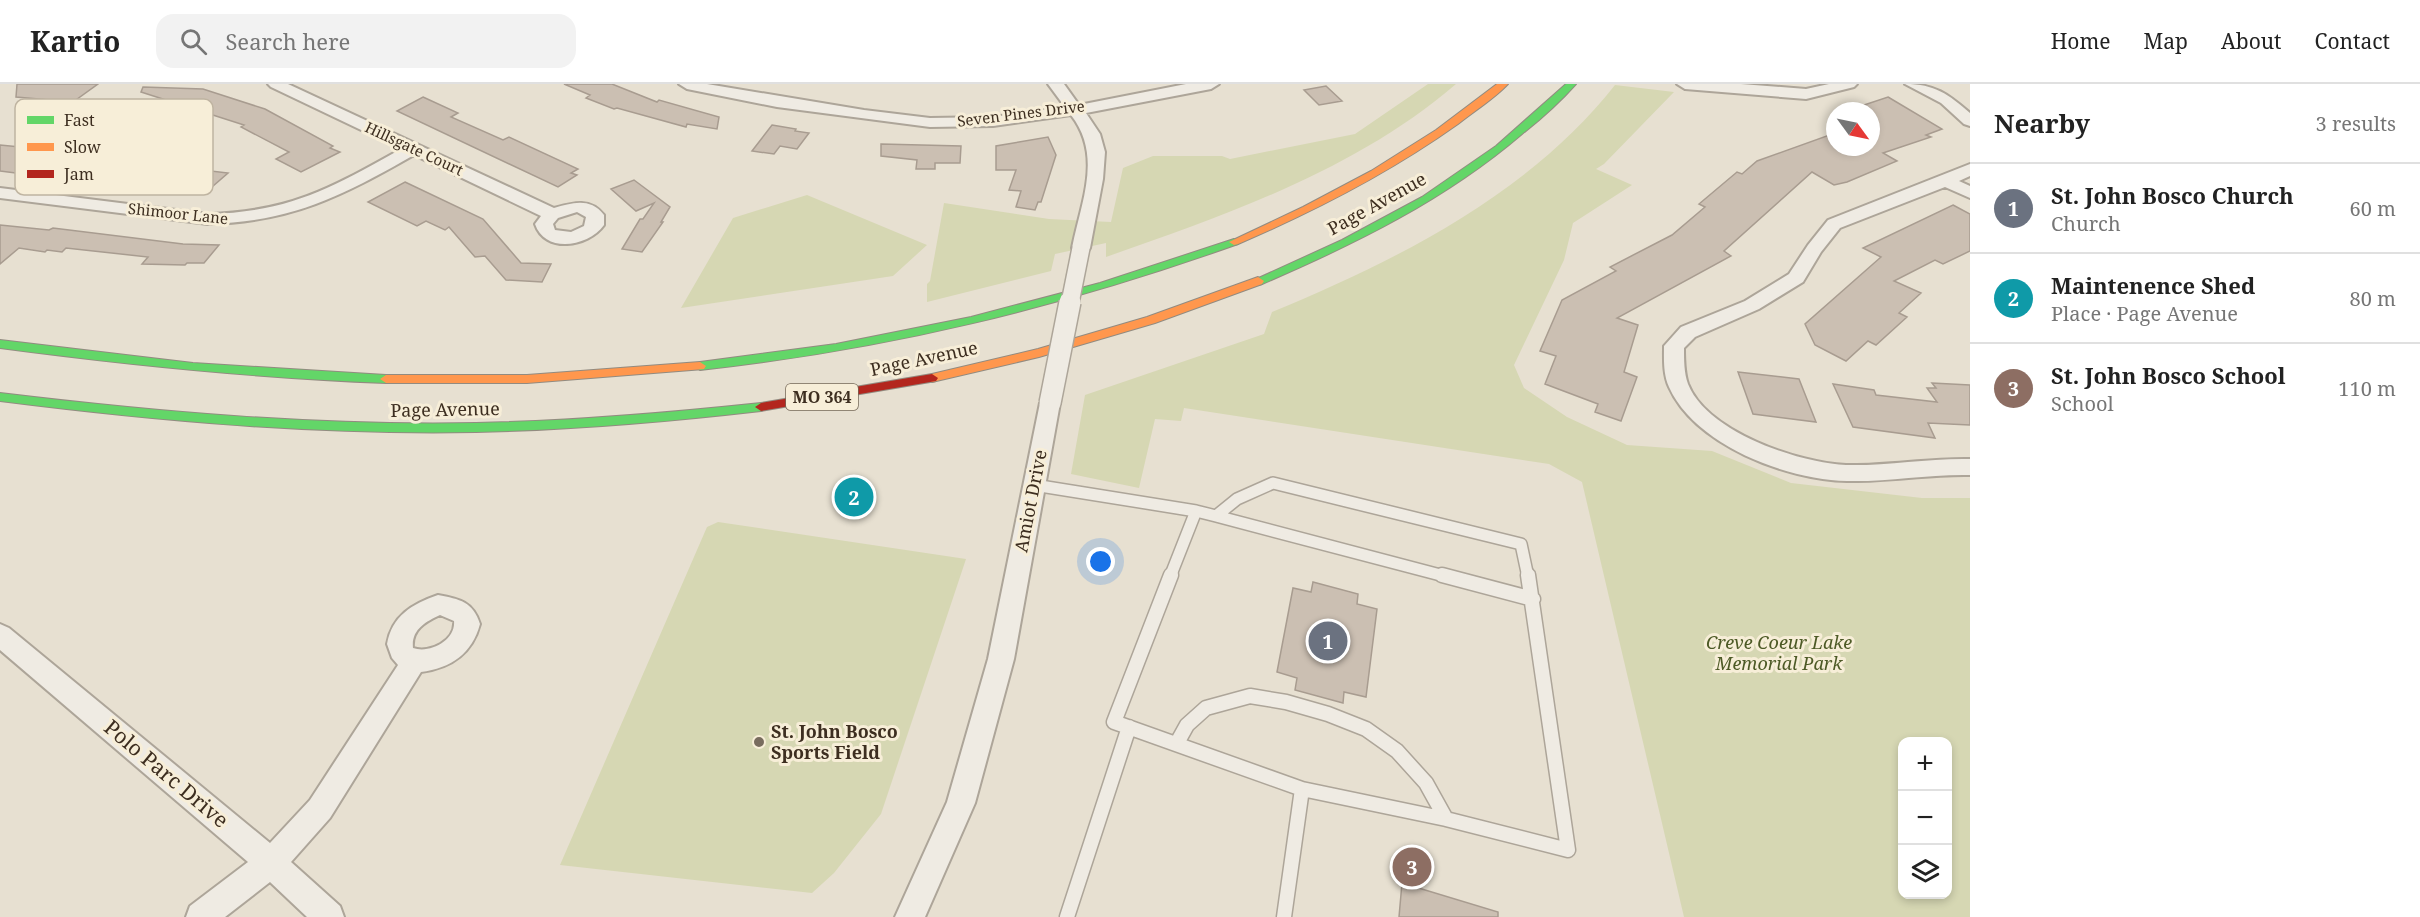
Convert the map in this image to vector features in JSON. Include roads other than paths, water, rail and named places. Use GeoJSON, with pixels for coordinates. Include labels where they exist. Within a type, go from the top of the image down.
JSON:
{"type":"FeatureCollection","features":[{"type":"Feature","properties":{"kind":"highway","name":"Page Avenue"},"geometry":{"type":"LineString","coordinates":[[0,344],[175,365],[266,373],[319,377],[468,380],[617,374],[716,364],[843,346],[1037,306],[1217,249],[1317,205],[1393,165],[1459,121],[1503,84]]}},
{"type":"Feature","properties":{"kind":"highway","name":"Page Avenue"},"geometry":{"type":"LineString","coordinates":[[0,397],[111,411],[271,425],[439,429],[584,424],[670,417],[761,406],[906,382],[980,367],[1111,333],[1178,312],[1300,264],[1388,222],[1482,163],[1540,116],[1571,84]]}},
{"type":"Feature","properties":{"kind":"street","name":"Hillsgate Court"},"geometry":{"type":"LineString","coordinates":[[276,84],[552,214]]}},
{"type":"Feature","properties":{"kind":"street","name":"Seven Pines Drive"},"geometry":{"type":"LineString","coordinates":[[687,84],[787,104],[919,122],[964,123],[1073,109],[1211,84]]}},
{"type":"Feature","properties":{"kind":"street","name":"Amiot Drive"},"geometry":{"type":"LineString","coordinates":[[910,917],[961,803],[1001,659],[1081,248],[1096,160],[1095,143],[1084,122],[1056,84]]}},
{"type":"Feature","properties":{"kind":"street"},"geometry":{"type":"LineString","coordinates":[[1685,84],[1806,94],[1849,84]]}},
{"type":"Feature","properties":{"kind":"street"},"geometry":{"type":"LineString","coordinates":[[1913,84],[1946,100],[1970,121]]}},
{"type":"Feature","properties":{"kind":"street","name":"Shimoor Lane"},"geometry":{"type":"LineString","coordinates":[[16,195],[208,219],[238,220],[285,211],[330,196],[413,149]]}},
{"type":"Feature","properties":{"kind":"street"},"geometry":{"type":"LineString","coordinates":[[1970,169],[1946,181],[1834,224],[1814,249],[1796,278],[1752,305],[1688,332],[1674,346],[1674,364],[1679,387],[1696,411],[1726,435],[1765,456],[1804,469],[1846,473],[1940,465],[1970,467]]}},
{"type":"Feature","properties":{"kind":"street"},"geometry":{"type":"LineString","coordinates":[[1946,181],[1970,193]]}},
{"type":"Feature","properties":{"kind":"street","name":"Shimoor Lane"},"geometry":{"type":"LineString","coordinates":[[0,193],[15,195]]}},
{"type":"Feature","properties":{"kind":"street","name":"Polo Parc Drive"},"geometry":{"type":"LineString","coordinates":[[0,634],[271,863],[329,917]]}},
{"type":"Feature","properties":{"kind":"street"},"geometry":{"type":"LineString","coordinates":[[201,917],[271,863],[324,803],[414,661]]}},
{"type":"Feature","properties":{"kind":"lane"},"geometry":{"type":"LineString","coordinates":[[1196,511],[1113,722],[1302,789],[1446,819],[1568,850],[1533,599],[1521,544],[1273,483],[1237,499],[1216,516]]}},
{"type":"Feature","properties":{"kind":"lane"},"geometry":{"type":"LineString","coordinates":[[1034,485],[1196,511],[1533,599]]}},
{"type":"Feature","properties":{"kind":"lane"},"geometry":{"type":"LineString","coordinates":[[1177,743],[1187,725],[1206,708],[1250,696],[1286,702],[1328,714],[1366,729],[1397,750],[1426,783],[1446,819]]}},
{"type":"Feature","properties":{"kind":"lane"},"geometry":{"type":"LineString","coordinates":[[1067,917],[1129,727]]}},
{"type":"Feature","properties":{"kind":"lane"},"geometry":{"type":"LineString","coordinates":[[1284,917],[1302,789]]}},
{"type":"Feature","properties":{"kind":"place","name":"Maintenence Shed"},"geometry":{"type":"Point","coordinates":[854,497]}},
{"type":"Feature","properties":{"kind":"place","name":"St. John Bosco Church"},"geometry":{"type":"Point","coordinates":[1328,641]}},
{"type":"Feature","properties":{"kind":"place","name":"St. John Bosco Sports Field"},"geometry":{"type":"Point","coordinates":[759,742]}},
{"type":"Feature","properties":{"kind":"place","name":"St. John Bosco School"},"geometry":{"type":"Point","coordinates":[1412,867]}},
{"type":"Feature","properties":{"kind":"park label","name":"Creve Coeur Lake Memorial Park"},"geometry":{"type":"Point","coordinates":[1779,653]}}]}
